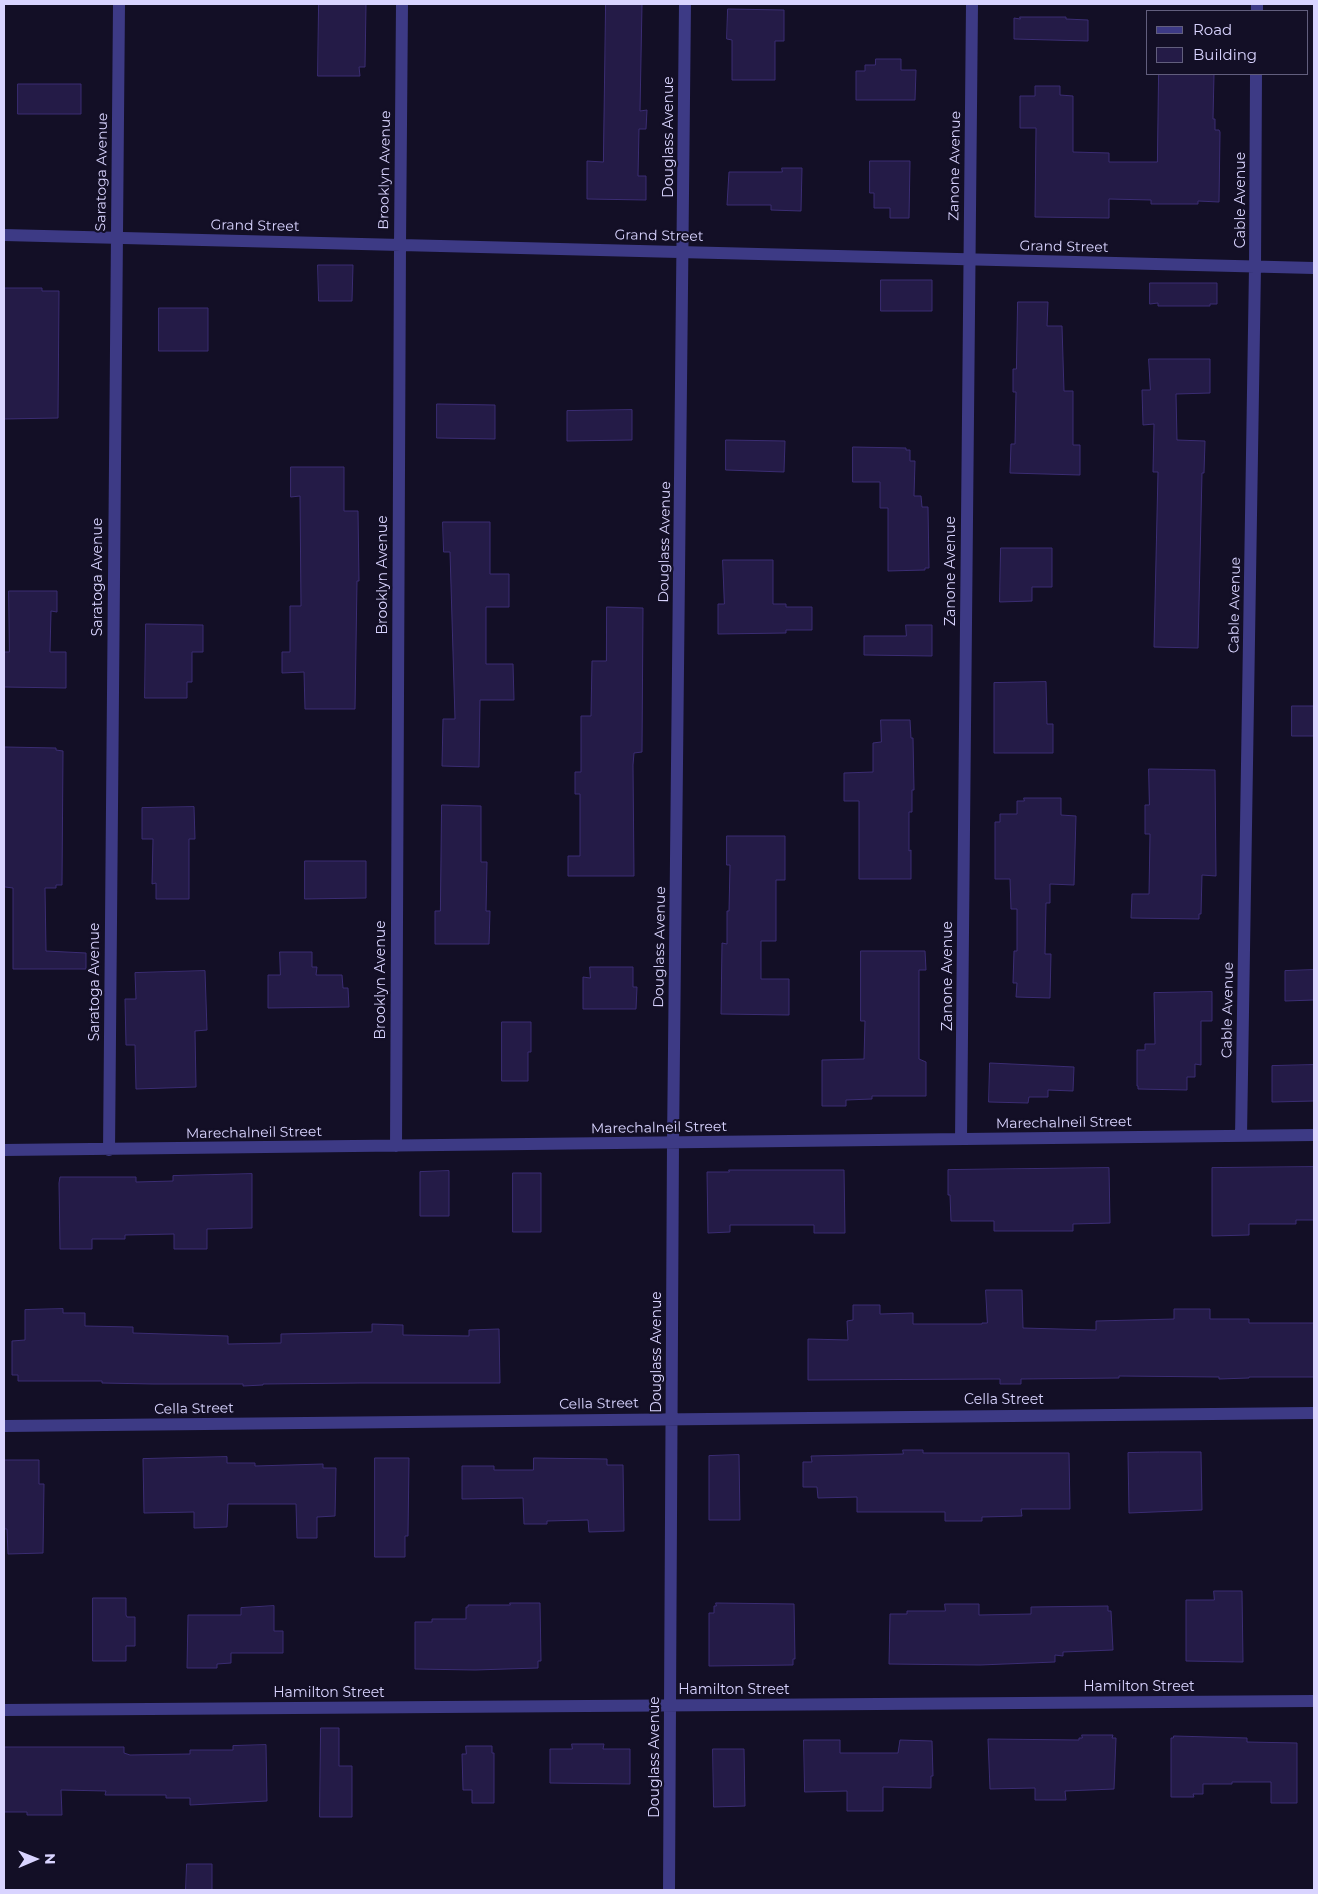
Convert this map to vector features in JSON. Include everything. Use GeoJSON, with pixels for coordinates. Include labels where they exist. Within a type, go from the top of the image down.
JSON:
{"type":"FeatureCollection","features":[{"type":"Feature","properties":{"kind":"street","name":"Saratoga Avenue"},"geometry":{"type":"LineString","coordinates":[[108,1150],[119,4]]}},
{"type":"Feature","properties":{"kind":"street","name":"Brooklyn Avenue"},"geometry":{"type":"LineString","coordinates":[[396,1146],[402,4]]}},
{"type":"Feature","properties":{"kind":"street","name":"Douglass Avenue"},"geometry":{"type":"LineString","coordinates":[[669,1890],[673,1143],[685,4]]}},
{"type":"Feature","properties":{"kind":"street","name":"Zanone Avenue"},"geometry":{"type":"LineString","coordinates":[[961,1139],[972,4]]}},
{"type":"Feature","properties":{"kind":"street","name":"Cable Avenue"},"geometry":{"type":"LineString","coordinates":[[1241,1136],[1255,267],[1256,75]]}},
{"type":"Feature","properties":{"kind":"street","name":"Grand Street"},"geometry":{"type":"LineString","coordinates":[[4,234],[1314,268]]}},
{"type":"Feature","properties":{"kind":"street","name":"Marechalneil Street"},"geometry":{"type":"LineString","coordinates":[[4,1150],[1314,1135]]}},
{"type":"Feature","properties":{"kind":"street","name":"Cella Street"},"geometry":{"type":"LineString","coordinates":[[4,1426],[1314,1413]]}},
{"type":"Feature","properties":{"kind":"street","name":"Hamilton Street"},"geometry":{"type":"LineString","coordinates":[[4,1710],[1314,1701]]}},
{"type":"Feature","properties":{"kind":"building"},"geometry":{"type":"Polygon","coordinates":[[[319,4],[366,4],[365,67],[359,67],[360,76],[318,76],[319,4]]]}},
{"type":"Feature","properties":{"kind":"building"},"geometry":{"type":"Polygon","coordinates":[[[606,4],[642,4],[640,111],[647,110],[646,129],[639,129],[638,176],[646,176],[646,200],[587,199],[587,161],[603,162],[606,4]]]}},
{"type":"Feature","properties":{"kind":"building"},"geometry":{"type":"Polygon","coordinates":[[[728,9],[784,10],[784,41],[775,41],[775,80],[732,80],[732,40],[727,39],[728,9]]]}},
{"type":"Feature","properties":{"kind":"building"},"geometry":{"type":"Polygon","coordinates":[[[1020,17],[1066,17],[1066,19],[1088,20],[1088,41],[1014,39],[1014,18],[1020,19],[1020,17]]]}},
{"type":"Feature","properties":{"kind":"building"},"geometry":{"type":"Polygon","coordinates":[[[876,59],[901,59],[901,70],[916,70],[915,100],[856,100],[856,71],[865,71],[865,65],[875,65],[876,59]]]}},
{"type":"Feature","properties":{"kind":"building"},"geometry":{"type":"Polygon","coordinates":[[[1159,75],[1214,75],[1213,119],[1215,119],[1215,130],[1220,132],[1219,202],[1198,201],[1198,204],[1151,204],[1151,200],[1109,199],[1109,218],[1035,217],[1036,128],[1020,128],[1020,96],[1035,96],[1035,86],[1060,86],[1060,95],[1073,96],[1073,152],[1109,153],[1109,162],[1157,162],[1159,75]]]}},
{"type":"Feature","properties":{"kind":"building"},"geometry":{"type":"Polygon","coordinates":[[[18,84],[81,84],[81,114],[18,114],[18,84]]]}},
{"type":"Feature","properties":{"kind":"building"},"geometry":{"type":"Polygon","coordinates":[[[870,161],[910,161],[909,218],[890,218],[890,208],[874,208],[874,193],[870,193],[870,161]]]}},
{"type":"Feature","properties":{"kind":"building"},"geometry":{"type":"Polygon","coordinates":[[[782,168],[802,168],[801,211],[771,210],[771,205],[727,205],[729,172],[782,172],[782,168]]]}},
{"type":"Feature","properties":{"kind":"building"},"geometry":{"type":"Polygon","coordinates":[[[318,265],[353,265],[352,301],[319,301],[318,265]]]}},
{"type":"Feature","properties":{"kind":"building"},"geometry":{"type":"Polygon","coordinates":[[[881,280],[932,280],[932,311],[881,311],[881,280]]]}},
{"type":"Feature","properties":{"kind":"building"},"geometry":{"type":"Polygon","coordinates":[[[1150,283],[1217,283],[1217,304],[1210,304],[1210,306],[1158,306],[1158,303],[1150,304],[1150,283]]]}},
{"type":"Feature","properties":{"kind":"building"},"geometry":{"type":"Polygon","coordinates":[[[4,288],[42,288],[42,291],[59,291],[58,418],[4,419],[4,288]]]}},
{"type":"Feature","properties":{"kind":"building"},"geometry":{"type":"Polygon","coordinates":[[[1018,302],[1048,302],[1047,326],[1062,326],[1064,391],[1073,391],[1073,445],[1080,445],[1080,475],[1010,473],[1011,444],[1015,444],[1016,392],[1013,392],[1013,369],[1016,369],[1018,302]]]}},
{"type":"Feature","properties":{"kind":"building"},"geometry":{"type":"Polygon","coordinates":[[[159,308],[208,308],[208,351],[159,351],[159,308]]]}},
{"type":"Feature","properties":{"kind":"building"},"geometry":{"type":"Polygon","coordinates":[[[1149,359],[1210,359],[1210,393],[1176,394],[1177,440],[1205,441],[1204,473],[1202,473],[1198,648],[1154,647],[1158,472],[1153,472],[1154,424],[1143,425],[1142,390],[1150,390],[1149,359]]]}},
{"type":"Feature","properties":{"kind":"building"},"geometry":{"type":"Polygon","coordinates":[[[437,404],[495,405],[495,439],[437,438],[437,404]]]}},
{"type":"Feature","properties":{"kind":"building"},"geometry":{"type":"Polygon","coordinates":[[[632,410],[632,440],[567,441],[567,411],[632,410]]]}},
{"type":"Feature","properties":{"kind":"building"},"geometry":{"type":"Polygon","coordinates":[[[726,440],[785,441],[784,472],[726,470],[726,440]]]}},
{"type":"Feature","properties":{"kind":"building"},"geometry":{"type":"Polygon","coordinates":[[[853,447],[906,448],[906,450],[910,450],[910,461],[915,461],[914,496],[921,496],[922,507],[928,507],[929,568],[925,568],[925,570],[888,571],[888,508],[880,508],[880,482],[853,482],[853,447]]]}},
{"type":"Feature","properties":{"kind":"building"},"geometry":{"type":"Polygon","coordinates":[[[291,467],[344,467],[344,511],[358,511],[359,581],[357,581],[355,709],[305,709],[304,672],[282,673],[282,652],[290,652],[290,606],[301,606],[300,496],[291,497],[291,467]]]}},
{"type":"Feature","properties":{"kind":"building"},"geometry":{"type":"Polygon","coordinates":[[[443,522],[490,522],[490,574],[509,574],[509,607],[486,607],[486,664],[513,664],[514,700],[480,700],[479,767],[442,766],[443,719],[455,719],[450,552],[444,552],[443,522]]]}},
{"type":"Feature","properties":{"kind":"building"},"geometry":{"type":"Polygon","coordinates":[[[1001,548],[1052,548],[1052,587],[1032,587],[1032,601],[1000,602],[1001,548]]]}},
{"type":"Feature","properties":{"kind":"building"},"geometry":{"type":"Polygon","coordinates":[[[723,560],[773,560],[773,604],[786,604],[786,607],[812,607],[812,630],[786,630],[786,633],[718,634],[718,604],[724,604],[723,560]]]}},
{"type":"Feature","properties":{"kind":"building"},"geometry":{"type":"Polygon","coordinates":[[[9,591],[57,591],[57,612],[51,611],[50,652],[66,652],[66,688],[4,687],[4,652],[9,652],[9,591]]]}},
{"type":"Feature","properties":{"kind":"building"},"geometry":{"type":"Polygon","coordinates":[[[607,607],[643,608],[642,752],[634,753],[633,765],[634,876],[568,876],[568,856],[580,856],[580,794],[575,794],[575,772],[581,772],[581,716],[591,716],[592,661],[606,661],[607,607]]]}},
{"type":"Feature","properties":{"kind":"building"},"geometry":{"type":"Polygon","coordinates":[[[146,624],[203,625],[203,652],[192,652],[192,682],[187,682],[187,698],[145,698],[146,624]]]}},
{"type":"Feature","properties":{"kind":"building"},"geometry":{"type":"Polygon","coordinates":[[[906,625],[932,625],[932,656],[864,655],[864,636],[906,636],[906,625]]]}},
{"type":"Feature","properties":{"kind":"building"},"geometry":{"type":"Polygon","coordinates":[[[1046,682],[1047,724],[1053,724],[1053,753],[994,753],[994,683],[1046,682]]]}},
{"type":"Feature","properties":{"kind":"building"},"geometry":{"type":"Polygon","coordinates":[[[1292,706],[1314,706],[1314,736],[1292,736],[1292,706]]]}},
{"type":"Feature","properties":{"kind":"building"},"geometry":{"type":"Polygon","coordinates":[[[881,720],[910,720],[911,738],[913,738],[914,790],[912,790],[912,812],[909,812],[911,879],[859,879],[859,801],[844,801],[844,773],[873,772],[873,743],[881,742],[881,720]]]}},
{"type":"Feature","properties":{"kind":"building"},"geometry":{"type":"Polygon","coordinates":[[[5,747],[56,748],[56,750],[63,751],[62,885],[56,885],[56,888],[45,888],[46,951],[86,953],[86,969],[13,969],[13,888],[5,887],[5,747]]]}},
{"type":"Feature","properties":{"kind":"building"},"geometry":{"type":"Polygon","coordinates":[[[1149,769],[1215,770],[1216,876],[1202,875],[1201,914],[1199,914],[1199,919],[1131,918],[1132,894],[1149,894],[1150,834],[1145,834],[1145,805],[1149,805],[1149,769]]]}},
{"type":"Feature","properties":{"kind":"building"},"geometry":{"type":"Polygon","coordinates":[[[1024,798],[1061,798],[1061,815],[1076,816],[1074,885],[1050,884],[1050,903],[1046,903],[1045,954],[1051,954],[1050,998],[1016,997],[1017,983],[1013,983],[1014,951],[1017,951],[1017,909],[1011,909],[1010,879],[995,879],[995,822],[1000,822],[1000,814],[1017,814],[1017,801],[1024,801],[1024,798]]]}},
{"type":"Feature","properties":{"kind":"building"},"geometry":{"type":"Polygon","coordinates":[[[442,805],[481,806],[481,862],[487,862],[486,911],[490,911],[489,944],[435,944],[435,911],[440,911],[442,805]]]}},
{"type":"Feature","properties":{"kind":"building"},"geometry":{"type":"Polygon","coordinates":[[[194,807],[195,839],[189,839],[189,899],[156,899],[156,883],[152,884],[153,839],[142,839],[142,808],[194,807]]]}},
{"type":"Feature","properties":{"kind":"building"},"geometry":{"type":"Polygon","coordinates":[[[727,836],[785,836],[785,880],[776,880],[776,941],[761,941],[761,979],[789,979],[789,1015],[721,1014],[722,943],[727,944],[727,911],[729,911],[730,865],[727,865],[727,836]]]}},
{"type":"Feature","properties":{"kind":"building"},"geometry":{"type":"Polygon","coordinates":[[[305,861],[366,861],[366,898],[305,899],[305,861]]]}},
{"type":"Feature","properties":{"kind":"building"},"geometry":{"type":"Polygon","coordinates":[[[861,951],[925,951],[926,970],[919,970],[919,1059],[926,1062],[926,1096],[872,1096],[872,1099],[846,1100],[846,1106],[822,1106],[822,1060],[864,1059],[865,1021],[861,1021],[861,951]]]}},
{"type":"Feature","properties":{"kind":"building"},"geometry":{"type":"Polygon","coordinates":[[[280,952],[312,952],[312,967],[317,967],[316,975],[342,975],[343,988],[348,988],[349,1007],[268,1008],[268,975],[280,975],[280,952]]]}},
{"type":"Feature","properties":{"kind":"building"},"geometry":{"type":"Polygon","coordinates":[[[590,967],[633,967],[633,987],[637,987],[636,1009],[583,1009],[583,977],[590,978],[590,967]]]}},
{"type":"Feature","properties":{"kind":"building"},"geometry":{"type":"Polygon","coordinates":[[[1314,970],[1314,1000],[1285,1001],[1285,971],[1314,970]]]}},
{"type":"Feature","properties":{"kind":"building"},"geometry":{"type":"Polygon","coordinates":[[[205,971],[207,1030],[195,1031],[196,1087],[136,1089],[135,1045],[126,1045],[125,999],[136,999],[135,973],[205,971]]]}},
{"type":"Feature","properties":{"kind":"building"},"geometry":{"type":"Polygon","coordinates":[[[1212,992],[1212,1021],[1201,1021],[1201,1065],[1195,1064],[1195,1077],[1187,1077],[1187,1090],[1138,1089],[1137,1050],[1145,1050],[1145,1044],[1155,1044],[1154,993],[1212,992]]]}},
{"type":"Feature","properties":{"kind":"building"},"geometry":{"type":"Polygon","coordinates":[[[502,1022],[531,1022],[531,1052],[528,1052],[528,1081],[502,1081],[502,1022]]]}},
{"type":"Feature","properties":{"kind":"building"},"geometry":{"type":"Polygon","coordinates":[[[990,1063],[1074,1067],[1073,1091],[1048,1090],[1048,1097],[1029,1097],[1028,1103],[989,1102],[990,1063]]]}},
{"type":"Feature","properties":{"kind":"building"},"geometry":{"type":"Polygon","coordinates":[[[1314,1065],[1314,1101],[1272,1102],[1272,1066],[1314,1065]]]}},
{"type":"Feature","properties":{"kind":"building"},"geometry":{"type":"Polygon","coordinates":[[[1314,1167],[1314,1220],[1296,1220],[1296,1224],[1249,1224],[1249,1235],[1212,1236],[1212,1168],[1314,1167]]]}},
{"type":"Feature","properties":{"kind":"building"},"geometry":{"type":"Polygon","coordinates":[[[1109,1168],[1110,1223],[1073,1224],[1073,1231],[994,1231],[994,1221],[951,1221],[948,1170],[1109,1168]]]}},
{"type":"Feature","properties":{"kind":"building"},"geometry":{"type":"Polygon","coordinates":[[[729,1170],[844,1170],[845,1233],[814,1233],[814,1225],[730,1225],[730,1232],[708,1233],[707,1172],[729,1172],[729,1170]]]}},
{"type":"Feature","properties":{"kind":"building"},"geometry":{"type":"Polygon","coordinates":[[[449,1171],[449,1216],[420,1216],[420,1172],[449,1171]]]}},
{"type":"Feature","properties":{"kind":"building"},"geometry":{"type":"Polygon","coordinates":[[[513,1173],[541,1173],[541,1232],[513,1232],[513,1173]]]}},
{"type":"Feature","properties":{"kind":"building"},"geometry":{"type":"Polygon","coordinates":[[[252,1174],[252,1228],[207,1229],[207,1249],[174,1249],[174,1234],[125,1235],[125,1239],[92,1239],[92,1249],[60,1249],[60,1177],[136,1177],[136,1182],[173,1181],[173,1176],[252,1174]]]}},
{"type":"Feature","properties":{"kind":"building"},"geometry":{"type":"Polygon","coordinates":[[[986,1290],[1022,1290],[1023,1328],[1096,1330],[1096,1321],[1174,1319],[1174,1309],[1210,1309],[1210,1319],[1249,1319],[1249,1323],[1314,1323],[1314,1377],[1219,1379],[1219,1377],[1119,1376],[1119,1378],[1021,1379],[1021,1384],[1000,1384],[1000,1379],[808,1380],[808,1339],[848,1340],[847,1321],[853,1320],[853,1305],[880,1305],[880,1314],[913,1313],[913,1324],[982,1324],[987,1323],[986,1290]]]}},
{"type":"Feature","properties":{"kind":"building"},"geometry":{"type":"Polygon","coordinates":[[[63,1309],[63,1313],[85,1313],[85,1326],[133,1327],[133,1333],[228,1336],[228,1344],[281,1343],[281,1334],[372,1332],[372,1324],[403,1325],[403,1335],[469,1336],[469,1330],[499,1329],[500,1383],[263,1384],[243,1386],[243,1384],[18,1381],[18,1375],[12,1375],[12,1341],[25,1340],[25,1310],[63,1309]]]}},
{"type":"Feature","properties":{"kind":"building"},"geometry":{"type":"Polygon","coordinates":[[[903,1450],[923,1450],[923,1453],[1069,1453],[1070,1509],[1021,1509],[1022,1516],[982,1517],[982,1521],[945,1521],[945,1512],[857,1512],[857,1497],[818,1498],[817,1487],[803,1487],[803,1462],[812,1462],[811,1456],[903,1454],[903,1450]]]}},
{"type":"Feature","properties":{"kind":"building"},"geometry":{"type":"Polygon","coordinates":[[[1201,1452],[1202,1510],[1129,1513],[1128,1453],[1201,1452]]]}},
{"type":"Feature","properties":{"kind":"building"},"geometry":{"type":"Polygon","coordinates":[[[739,1455],[740,1520],[709,1520],[709,1456],[739,1455]]]}},
{"type":"Feature","properties":{"kind":"building"},"geometry":{"type":"Polygon","coordinates":[[[227,1457],[227,1463],[255,1463],[255,1466],[323,1464],[323,1468],[336,1468],[335,1516],[317,1517],[317,1538],[297,1538],[296,1504],[228,1504],[227,1527],[194,1528],[194,1512],[144,1513],[143,1459],[227,1457]]]}},
{"type":"Feature","properties":{"kind":"building"},"geometry":{"type":"Polygon","coordinates":[[[375,1458],[409,1458],[408,1536],[405,1536],[405,1557],[375,1557],[375,1458]]]}},
{"type":"Feature","properties":{"kind":"building"},"geometry":{"type":"Polygon","coordinates":[[[534,1458],[607,1459],[607,1465],[623,1465],[624,1531],[589,1532],[588,1520],[547,1521],[547,1524],[524,1524],[523,1498],[462,1499],[462,1466],[494,1466],[494,1470],[533,1470],[534,1458]]]}},
{"type":"Feature","properties":{"kind":"building"},"geometry":{"type":"Polygon","coordinates":[[[4,1460],[39,1460],[39,1484],[44,1484],[43,1553],[8,1554],[7,1529],[5,1529],[4,1460]]]}},
{"type":"Feature","properties":{"kind":"building"},"geometry":{"type":"Polygon","coordinates":[[[1214,1591],[1242,1591],[1243,1662],[1186,1661],[1186,1600],[1214,1600],[1214,1591]]]}},
{"type":"Feature","properties":{"kind":"building"},"geometry":{"type":"Polygon","coordinates":[[[93,1598],[126,1598],[126,1615],[127,1617],[135,1617],[135,1646],[126,1646],[126,1661],[93,1661],[93,1598]]]}},
{"type":"Feature","properties":{"kind":"building"},"geometry":{"type":"Polygon","coordinates":[[[510,1603],[540,1603],[541,1661],[538,1661],[538,1668],[415,1669],[415,1622],[432,1622],[432,1619],[466,1619],[466,1607],[468,1605],[510,1605],[510,1603]]]}},
{"type":"Feature","properties":{"kind":"building"},"geometry":{"type":"Polygon","coordinates":[[[716,1603],[794,1604],[795,1659],[793,1659],[793,1665],[709,1666],[709,1613],[714,1613],[716,1603]]]}},
{"type":"Feature","properties":{"kind":"building"},"geometry":{"type":"Polygon","coordinates":[[[945,1604],[979,1604],[979,1615],[1031,1614],[1031,1607],[1108,1606],[1108,1611],[1111,1611],[1113,1650],[1063,1652],[1063,1656],[1055,1655],[1055,1662],[980,1665],[889,1664],[890,1614],[907,1614],[907,1611],[945,1611],[945,1604]]]}},
{"type":"Feature","properties":{"kind":"building"},"geometry":{"type":"Polygon","coordinates":[[[274,1606],[274,1631],[283,1631],[283,1653],[231,1653],[231,1663],[217,1664],[217,1668],[187,1668],[188,1615],[241,1615],[241,1608],[274,1606]]]}},
{"type":"Feature","properties":{"kind":"building"},"geometry":{"type":"Polygon","coordinates":[[[321,1728],[339,1728],[339,1766],[352,1766],[352,1817],[320,1817],[321,1728]]]}},
{"type":"Feature","properties":{"kind":"building"},"geometry":{"type":"Polygon","coordinates":[[[1082,1735],[1113,1735],[1112,1738],[1116,1738],[1114,1789],[1065,1791],[1066,1800],[1035,1800],[1035,1788],[990,1789],[988,1739],[1079,1740],[1079,1738],[1082,1738],[1082,1735]]]}},
{"type":"Feature","properties":{"kind":"building"},"geometry":{"type":"Polygon","coordinates":[[[1174,1736],[1247,1738],[1247,1742],[1297,1743],[1297,1803],[1271,1803],[1271,1782],[1203,1784],[1203,1794],[1193,1794],[1194,1797],[1171,1797],[1171,1738],[1174,1736]]]}},
{"type":"Feature","properties":{"kind":"building"},"geometry":{"type":"Polygon","coordinates":[[[804,1740],[840,1740],[840,1753],[898,1753],[900,1740],[932,1741],[933,1776],[931,1776],[931,1788],[883,1787],[883,1811],[847,1811],[847,1791],[805,1792],[804,1740]]]}},
{"type":"Feature","properties":{"kind":"building"},"geometry":{"type":"Polygon","coordinates":[[[572,1744],[604,1744],[603,1749],[630,1749],[630,1784],[550,1783],[550,1749],[572,1749],[572,1744]]]}},
{"type":"Feature","properties":{"kind":"building"},"geometry":{"type":"Polygon","coordinates":[[[266,1745],[267,1801],[190,1805],[190,1798],[166,1798],[166,1795],[105,1795],[106,1791],[61,1790],[62,1815],[27,1815],[27,1812],[4,1812],[4,1747],[124,1747],[124,1753],[130,1755],[190,1754],[190,1750],[233,1750],[233,1746],[266,1745]]]}},
{"type":"Feature","properties":{"kind":"building"},"geometry":{"type":"Polygon","coordinates":[[[466,1746],[492,1746],[492,1753],[494,1753],[494,1803],[472,1803],[472,1790],[463,1790],[462,1754],[466,1754],[466,1746]]]}},
{"type":"Feature","properties":{"kind":"building"},"geometry":{"type":"Polygon","coordinates":[[[713,1749],[744,1749],[745,1806],[714,1807],[713,1749]]]}},
{"type":"Feature","properties":{"kind":"building"},"geometry":{"type":"Polygon","coordinates":[[[187,1864],[212,1864],[212,1890],[186,1890],[187,1864]]]}}]}
